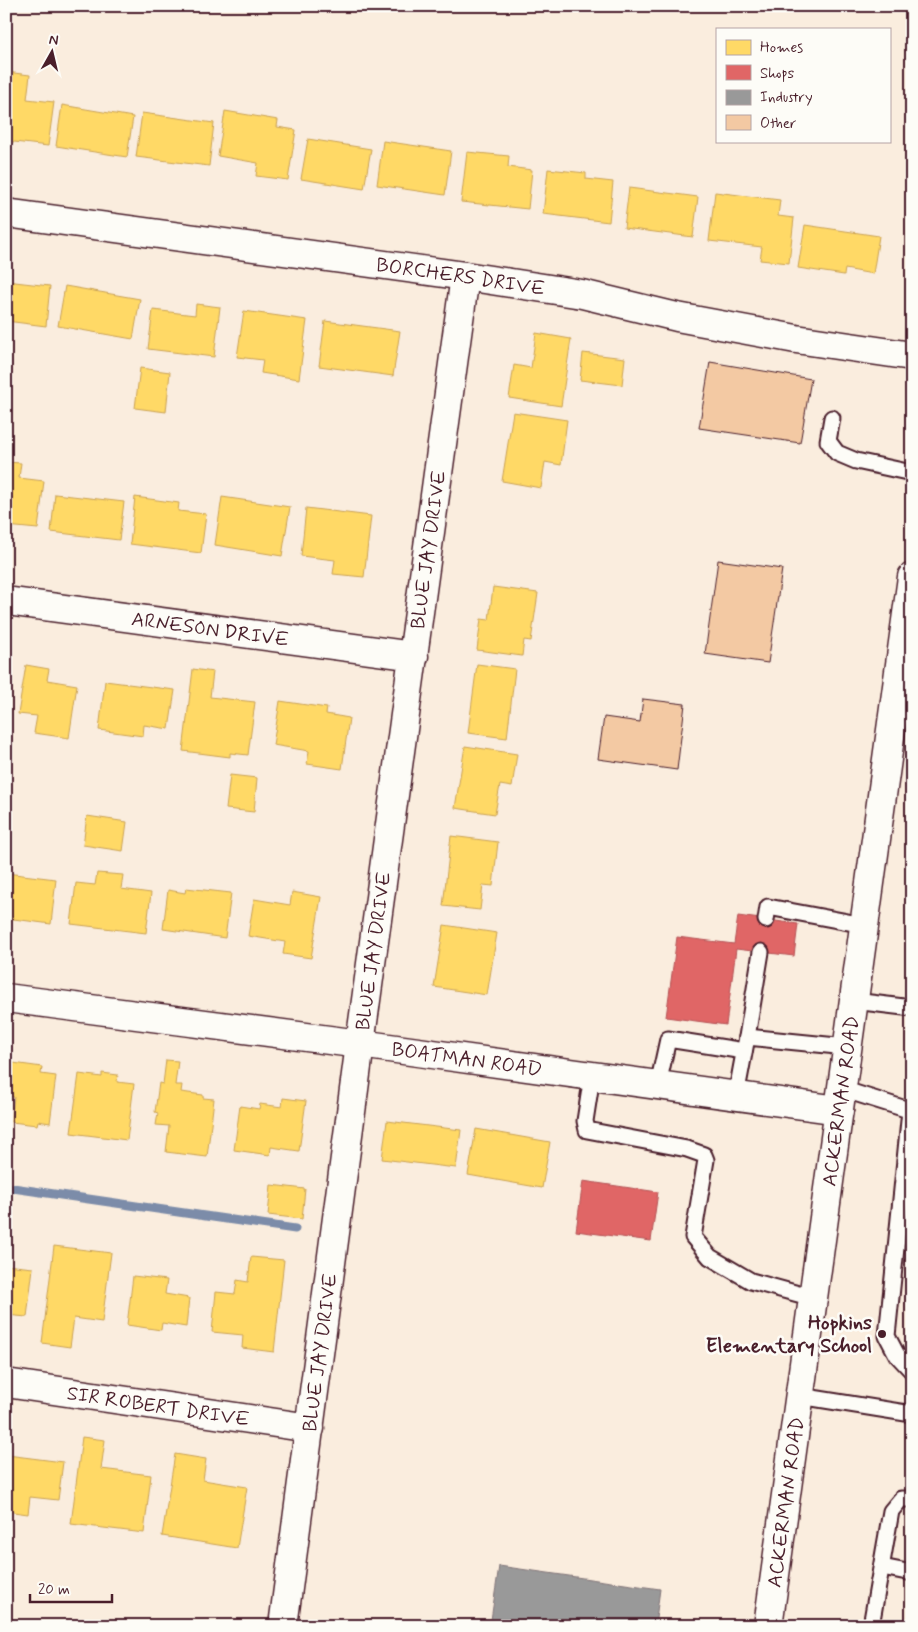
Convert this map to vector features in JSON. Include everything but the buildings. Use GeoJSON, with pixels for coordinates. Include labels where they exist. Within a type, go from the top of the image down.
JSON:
{"type":"FeatureCollection","features":[{"type":"Feature","properties":{"kind":"street","name":"BORCHERS DRIVE"},"geometry":{"type":"LineString","coordinates":[[6,213],[465,276],[582,294],[676,317],[796,339],[912,356]]}},
{"type":"Feature","properties":{"kind":"street","name":"BLUE JAY DRIVE"},"geometry":{"type":"LineString","coordinates":[[283,1626],[465,276]]}},
{"type":"Feature","properties":{"kind":"street","name":"ACKERMAN ROAD"},"geometry":{"type":"LineString","coordinates":[[768,1626],[864,925],[904,682],[912,577]]}},
{"type":"Feature","properties":{"kind":"street","name":"ARNESON DRIVE"},"geometry":{"type":"LineString","coordinates":[[6,600],[414,656]]}},
{"type":"Feature","properties":{"kind":"street","name":"BOATMAN ROAD"},"geometry":{"type":"LineString","coordinates":[[6,998],[360,1044],[736,1096],[841,1099]]}},
{"type":"Feature","properties":{"kind":"street","name":"SIR ROBERT DRIVE"},"geometry":{"type":"LineString","coordinates":[[6,1384],[310,1428]]}},
{"type":"Feature","properties":{"kind":"lane"},"geometry":{"type":"LineString","coordinates":[[832,418],[828,442],[838,453],[863,462],[912,473]]}},
{"type":"Feature","properties":{"kind":"lane"},"geometry":{"type":"LineString","coordinates":[[766,920],[768,907],[864,925]]}},
{"type":"Feature","properties":{"kind":"lane"},"geometry":{"type":"LineString","coordinates":[[736,1096],[760,952]]}},
{"type":"Feature","properties":{"kind":"lane"},"geometry":{"type":"LineString","coordinates":[[854,1001],[912,1008]]}},
{"type":"Feature","properties":{"kind":"lane"},"geometry":{"type":"LineString","coordinates":[[658,1085],[668,1039],[746,1044],[848,1047]]}},
{"type":"Feature","properties":{"kind":"lane"},"geometry":{"type":"LineString","coordinates":[[592,1076],[585,1121],[587,1130],[687,1149],[704,1155],[706,1160],[693,1237],[710,1257],[751,1281],[813,1298]]}},
{"type":"Feature","properties":{"kind":"lane"},"geometry":{"type":"LineString","coordinates":[[841,1099],[911,1111],[887,1336],[897,1355],[909,1370],[912,1371]]}},
{"type":"Feature","properties":{"kind":"lane"},"geometry":{"type":"LineString","coordinates":[[800,1396],[912,1414]]}},
{"type":"Feature","properties":{"kind":"lane"},"geometry":{"type":"LineString","coordinates":[[873,1626],[872,1620],[891,1512],[901,1500],[912,1499]]}},
{"type":"Feature","properties":{"kind":"lane"},"geometry":{"type":"LineString","coordinates":[[882,1567],[912,1573]]}},
{"type":"Feature","properties":{"kind":"waterway"},"geometry":{"type":"LineString","coordinates":[[6,1187],[295,1229]]}},
{"type":"Feature","properties":{"kind":"place","name":"Hopkins Elementary School"},"geometry":{"type":"Point","coordinates":[882,1334]}}]}
